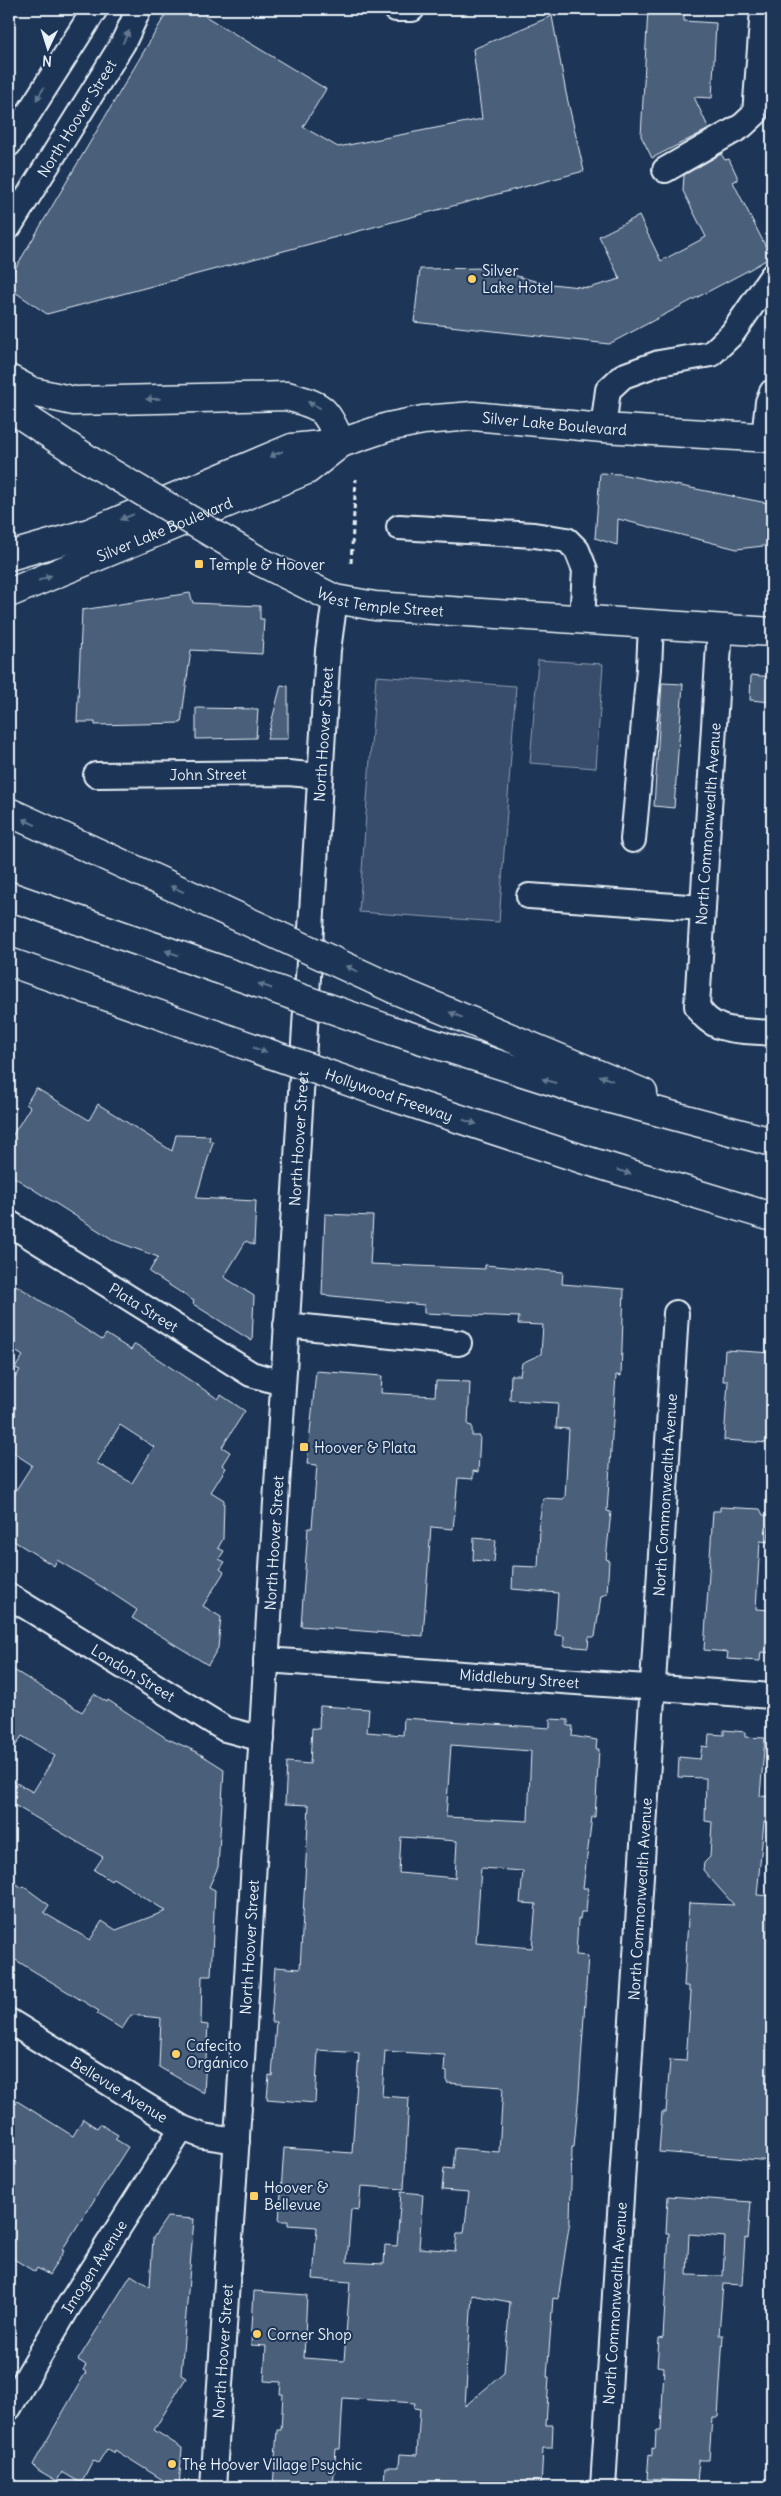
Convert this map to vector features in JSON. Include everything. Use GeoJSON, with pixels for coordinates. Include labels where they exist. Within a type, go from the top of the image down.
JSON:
{"type":"FeatureCollection","features":[{"type":"Feature","properties":{"kind":"main road"},"geometry":{"type":"LineString","coordinates":[[9,379],[33,392],[74,401],[287,396],[313,403],[327,413],[341,443]]}},
{"type":"Feature","properties":{"kind":"main road","name":"West Temple Street"},"geometry":{"type":"LineString","coordinates":[[9,407],[89,460],[261,562],[335,599],[375,606],[772,632]]}},
{"type":"Feature","properties":{"kind":"main road","name":"Silver Lake Boulevard"},"geometry":{"type":"LineString","coordinates":[[9,556],[89,532],[292,448],[341,443],[388,426],[424,420],[473,416],[603,428],[768,437]]}},
{"type":"Feature","properties":{"kind":"main road","name":"Silver Lake Boulevard"},"geometry":{"type":"LineString","coordinates":[[9,593],[307,470],[341,443]]}},
{"type":"Feature","properties":{"kind":"main road"},"geometry":{"type":"LineString","coordinates":[[9,812],[396,990],[760,1139]]}},
{"type":"Feature","properties":{"kind":"main road"},"geometry":{"type":"LineString","coordinates":[[9,896],[394,1031],[592,1094],[760,1139]]}},
{"type":"Feature","properties":{"kind":"main road","name":"Hollywood Freeway"},"geometry":{"type":"LineString","coordinates":[[9,962],[390,1096],[594,1163],[772,1217]]}},
{"type":"Feature","properties":{"kind":"main road"},"geometry":{"type":"LineString","coordinates":[[9,980],[214,1034]]}},
{"type":"Feature","properties":{"kind":"street"},"geometry":{"type":"LineString","coordinates":[[9,144],[94,9]]}},
{"type":"Feature","properties":{"kind":"street","name":"North Hoover Street"},"geometry":{"type":"LineString","coordinates":[[9,227],[123,43],[139,9]]}},
{"type":"Feature","properties":{"kind":"street"},"geometry":{"type":"LineString","coordinates":[[396,9],[412,9]]}},
{"type":"Feature","properties":{"kind":"street"},"geometry":{"type":"LineString","coordinates":[[665,170],[742,126],[755,114],[763,9]]}},
{"type":"Feature","properties":{"kind":"street"},"geometry":{"type":"LineString","coordinates":[[603,428],[608,390],[623,376],[650,366],[711,354],[732,334],[772,276]]}},
{"type":"Feature","properties":{"kind":"street"},"geometry":{"type":"LineString","coordinates":[[768,437],[768,402],[772,392]]}},
{"type":"Feature","properties":{"kind":"street"},"geometry":{"type":"LineString","coordinates":[[398,526],[534,535],[567,540],[577,550],[585,570],[582,619]]}},
{"type":"Feature","properties":{"kind":"street","name":"North Hoover Street"},"geometry":{"type":"LineString","coordinates":[[213,2487],[237,2141],[329,635],[335,599]]}},
{"type":"Feature","properties":{"kind":"street"},"geometry":{"type":"LineString","coordinates":[[633,840],[649,669],[651,624]]}},
{"type":"Feature","properties":{"kind":"street","name":"North Commonwealth Avenue"},"geometry":{"type":"LineString","coordinates":[[720,628],[697,1006],[703,1018],[725,1029],[772,1033]]}},
{"type":"Feature","properties":{"kind":"street","name":"John Street"},"geometry":{"type":"LineString","coordinates":[[96,775],[288,773],[320,776]]}},
{"type":"Feature","properties":{"kind":"street"},"geometry":{"type":"LineString","coordinates":[[529,896],[703,908]]}},
{"type":"Feature","properties":{"kind":"street","name":"Plata Street"},"geometry":{"type":"LineString","coordinates":[[9,1223],[252,1374],[282,1383]]}},
{"type":"Feature","properties":{"kind":"street","name":"North Commonwealth Avenue"},"geometry":{"type":"LineString","coordinates":[[604,2487],[676,1312]]}},
{"type":"Feature","properties":{"kind":"street"},"geometry":{"type":"LineString","coordinates":[[286,1325],[459,1343]]}},
{"type":"Feature","properties":{"kind":"street","name":"London Street"},"geometry":{"type":"LineString","coordinates":[[9,1596],[225,1729],[262,1739]]}},
{"type":"Feature","properties":{"kind":"street","name":"Middlebury Street"},"geometry":{"type":"LineString","coordinates":[[266,1660],[772,1696]]}},
{"type":"Feature","properties":{"kind":"street","name":"Bellevue Avenue"},"geometry":{"type":"LineString","coordinates":[[9,2021],[182,2128],[203,2136],[237,2141]]}},
{"type":"Feature","properties":{"kind":"street","name":"Imogen Avenue"},"geometry":{"type":"LineString","coordinates":[[9,2408],[68,2307],[182,2128]]}},
{"type":"Feature","properties":{"kind":"path"},"geometry":{"type":"LineString","coordinates":[[351,563],[356,479]]}},
{"type":"Feature","properties":{"kind":"shaded area"},"geometry":{"type":"Polygon","coordinates":[[[538,660],[603,664],[596,768],[530,763],[538,660]]]}},
{"type":"Feature","properties":{"kind":"shaded area"},"geometry":{"type":"Polygon","coordinates":[[[376,676],[516,686],[499,922],[359,912],[376,676]]]}},
{"type":"Feature","properties":{"kind":"building"},"geometry":{"type":"Polygon","coordinates":[[[169,9],[208,9],[205,16],[326,89],[303,127],[338,147],[482,119],[473,49],[552,16],[566,93],[584,171],[47,314],[9,288],[9,279],[169,9]]]}},
{"type":"Feature","properties":{"kind":"building"},"geometry":{"type":"Polygon","coordinates":[[[648,9],[684,9],[684,21],[716,23],[712,98],[694,97],[709,129],[652,158],[641,136],[648,9]]]}},
{"type":"Feature","properties":{"kind":"building","name":"Silver Lake Hotel"},"geometry":{"type":"Polygon","coordinates":[[[721,154],[725,160],[729,159],[737,176],[737,180],[733,182],[771,257],[747,271],[609,344],[414,322],[420,269],[488,268],[542,283],[589,288],[620,279],[599,236],[639,216],[661,261],[706,237],[683,191],[684,175],[721,154]]]}},
{"type":"Feature","properties":{"kind":"building"},"geometry":{"type":"Polygon","coordinates":[[[600,473],[620,474],[772,504],[772,545],[737,549],[618,519],[617,545],[595,538],[600,473]]]}},
{"type":"Feature","properties":{"kind":"building"},"geometry":{"type":"Polygon","coordinates":[[[190,593],[193,603],[260,606],[260,619],[264,619],[262,654],[191,650],[181,723],[95,725],[95,722],[77,722],[82,610],[190,593]]]}},
{"type":"Feature","properties":{"kind":"building"},"geometry":{"type":"Polygon","coordinates":[[[751,675],[772,677],[772,702],[750,700],[751,675]]]}},
{"type":"Feature","properties":{"kind":"building"},"geometry":{"type":"Polygon","coordinates":[[[662,683],[683,684],[674,808],[654,806],[662,683]]]}},
{"type":"Feature","properties":{"kind":"building"},"geometry":{"type":"Polygon","coordinates":[[[281,685],[288,686],[288,739],[267,739],[281,685]]]}},
{"type":"Feature","properties":{"kind":"building"},"geometry":{"type":"Polygon","coordinates":[[[196,708],[258,709],[256,738],[196,739],[196,708]]]}},
{"type":"Feature","properties":{"kind":"building"},"geometry":{"type":"Polygon","coordinates":[[[36,1088],[89,1120],[98,1104],[172,1151],[176,1135],[210,1136],[209,1141],[213,1142],[196,1198],[256,1201],[254,1245],[246,1241],[224,1277],[254,1296],[252,1341],[193,1304],[194,1301],[149,1272],[158,1257],[115,1241],[9,1174],[9,1141],[30,1107],[26,1104],[36,1088]]]}},
{"type":"Feature","properties":{"kind":"building"},"geometry":{"type":"Polygon","coordinates":[[[325,1214],[373,1216],[370,1264],[485,1269],[485,1265],[563,1272],[562,1284],[624,1289],[621,1376],[616,1375],[607,1511],[611,1512],[606,1559],[609,1560],[607,1594],[601,1596],[595,1637],[589,1637],[588,1648],[564,1646],[564,1636],[555,1635],[558,1593],[512,1589],[513,1566],[538,1567],[540,1530],[538,1530],[543,1498],[563,1499],[565,1497],[569,1429],[556,1428],[558,1403],[510,1400],[511,1375],[520,1375],[522,1363],[541,1354],[543,1325],[518,1324],[519,1317],[424,1313],[424,1305],[322,1295],[325,1214]]]}},
{"type":"Feature","properties":{"kind":"building"},"geometry":{"type":"Polygon","coordinates":[[[16,1285],[102,1340],[106,1334],[131,1350],[134,1345],[137,1345],[218,1399],[221,1395],[245,1411],[222,1447],[230,1452],[222,1465],[226,1468],[211,1492],[224,1500],[223,1539],[218,1548],[224,1551],[219,1559],[225,1562],[220,1569],[224,1572],[203,1606],[221,1617],[218,1648],[208,1665],[132,1618],[137,1610],[107,1590],[57,1560],[54,1566],[9,1538],[9,1501],[32,1465],[9,1450],[9,1388],[20,1370],[15,1368],[23,1356],[9,1347],[9,1296],[16,1285]],[[120,1425],[97,1463],[132,1483],[154,1447],[120,1425]]]}},
{"type":"Feature","properties":{"kind":"building"},"geometry":{"type":"Polygon","coordinates":[[[725,1350],[772,1353],[772,1440],[768,1440],[768,1443],[724,1440],[728,1381],[723,1381],[725,1350]]]}},
{"type":"Feature","properties":{"kind":"building"},"geometry":{"type":"Polygon","coordinates":[[[316,1371],[382,1376],[381,1393],[435,1396],[436,1381],[470,1382],[468,1425],[472,1426],[472,1436],[480,1436],[478,1472],[473,1471],[473,1479],[458,1478],[453,1529],[431,1527],[423,1636],[301,1626],[308,1528],[312,1528],[317,1465],[307,1464],[316,1371]]]}},
{"type":"Feature","properties":{"kind":"building"},"geometry":{"type":"Polygon","coordinates":[[[720,1507],[760,1509],[763,1515],[770,1516],[768,1542],[760,1541],[756,1609],[772,1610],[772,1653],[761,1652],[760,1661],[727,1659],[728,1652],[704,1650],[713,1511],[720,1511],[720,1507]]]}},
{"type":"Feature","properties":{"kind":"building"},"geometry":{"type":"Polygon","coordinates":[[[474,1538],[496,1540],[494,1562],[473,1560],[474,1538]]]}},
{"type":"Feature","properties":{"kind":"building"},"geometry":{"type":"Polygon","coordinates":[[[9,1667],[82,1712],[94,1694],[107,1702],[108,1700],[166,1738],[197,1752],[224,1769],[218,1867],[209,1887],[215,1890],[211,1976],[202,1976],[201,2024],[208,2025],[204,2093],[159,2067],[161,2018],[131,2015],[122,2029],[97,2014],[99,2011],[9,1956],[9,1897],[17,1884],[22,1888],[23,1886],[49,1905],[44,1913],[90,1940],[102,1921],[116,1930],[166,1911],[113,1878],[111,1881],[94,1870],[103,1857],[9,1802],[9,1779],[33,1792],[55,1756],[22,1736],[9,1756],[9,1667]]]}},
{"type":"Feature","properties":{"kind":"building"},"geometry":{"type":"Polygon","coordinates":[[[320,1706],[369,1709],[367,1732],[403,1735],[404,1718],[550,1728],[550,1719],[568,1720],[568,1726],[573,1726],[572,1736],[597,1740],[596,1749],[599,1749],[595,1817],[592,1817],[583,1888],[588,1888],[586,1912],[581,1912],[580,1919],[578,1919],[576,1955],[588,1956],[579,2092],[574,2147],[572,2147],[570,2220],[558,2299],[553,2298],[547,2377],[549,2377],[546,2425],[553,2425],[552,2448],[543,2448],[541,2487],[407,2485],[407,2487],[384,2487],[385,2467],[399,2467],[400,2454],[417,2455],[420,2409],[414,2408],[415,2403],[343,2398],[340,2449],[336,2449],[333,2487],[273,2487],[277,2430],[281,2430],[283,2394],[280,2394],[281,2382],[264,2381],[266,2346],[251,2345],[254,2291],[307,2295],[304,2358],[344,2361],[350,2282],[313,2279],[317,2227],[288,2225],[288,2221],[279,2221],[284,2148],[352,2153],[359,2053],[318,2050],[315,2103],[267,2099],[269,2075],[272,2076],[276,2022],[271,2022],[275,1967],[300,1969],[309,1805],[285,1804],[287,1762],[310,1764],[312,1728],[319,1729],[320,1706]],[[451,1745],[446,1817],[528,1821],[531,1751],[451,1745]],[[401,1837],[399,1873],[455,1878],[457,1841],[401,1837]],[[481,1868],[476,1943],[532,1948],[536,1904],[520,1903],[523,1871],[481,1868]],[[385,2051],[382,2096],[409,2098],[404,2189],[361,2186],[359,2210],[351,2209],[347,2262],[384,2264],[385,2245],[397,2246],[401,2192],[423,2194],[419,2248],[455,2251],[457,2233],[464,2233],[469,2192],[442,2190],[444,2168],[453,2169],[455,2148],[499,2152],[503,2087],[447,2083],[447,2072],[444,2071],[445,2055],[385,2051]],[[472,2295],[465,2406],[504,2373],[510,2302],[472,2295]]]}},
{"type":"Feature","properties":{"kind":"building"},"geometry":{"type":"Polygon","coordinates":[[[724,1730],[745,1732],[745,1737],[765,1738],[760,1796],[772,1797],[772,1821],[764,1822],[757,1895],[772,1896],[772,1979],[769,2027],[772,2027],[772,2161],[659,2152],[662,2112],[666,2112],[670,2060],[686,2061],[691,1992],[689,1992],[689,1986],[684,1986],[689,1903],[734,1905],[703,1870],[704,1863],[710,1857],[712,1822],[705,1821],[706,1778],[678,1777],[679,1757],[700,1759],[702,1746],[708,1747],[709,1734],[724,1735],[724,1730]]]}},
{"type":"Feature","properties":{"kind":"building"},"geometry":{"type":"Polygon","coordinates":[[[9,2096],[73,2136],[83,2119],[97,2128],[100,2124],[118,2135],[115,2139],[128,2147],[62,2250],[64,2251],[49,2275],[37,2268],[35,2272],[9,2256],[9,2096]]]}},
{"type":"Feature","properties":{"kind":"building"},"geometry":{"type":"Polygon","coordinates":[[[668,2196],[751,2202],[748,2239],[745,2238],[742,2285],[723,2284],[719,2335],[723,2335],[718,2417],[712,2417],[709,2460],[699,2460],[697,2482],[647,2479],[649,2455],[652,2456],[652,2448],[655,2449],[656,2431],[661,2431],[664,2367],[657,2366],[659,2339],[663,2338],[669,2233],[666,2233],[668,2196]],[[689,2234],[687,2275],[723,2276],[725,2237],[689,2234]]]}},
{"type":"Feature","properties":{"kind":"building"},"geometry":{"type":"Polygon","coordinates":[[[167,2217],[194,2219],[181,2375],[186,2378],[154,2430],[182,2448],[179,2487],[174,2487],[115,2450],[114,2453],[107,2449],[98,2463],[93,2460],[81,2483],[62,2472],[57,2481],[33,2465],[86,2372],[83,2370],[86,2365],[78,2360],[131,2275],[150,2287],[153,2238],[167,2217]]]}},
{"type":"Feature","properties":{"kind":"place","name":"Silver Lake Hotel"},"geometry":{"type":"Point","coordinates":[472,279]}},
{"type":"Feature","properties":{"kind":"place","name":"Temple & Hoover"},"geometry":{"type":"Point","coordinates":[199,564]}},
{"type":"Feature","properties":{"kind":"place","name":"Hoover & Plata"},"geometry":{"type":"Point","coordinates":[304,1447]}},
{"type":"Feature","properties":{"kind":"place","name":"Cafecito Orgánico"},"geometry":{"type":"Point","coordinates":[176,2054]}},
{"type":"Feature","properties":{"kind":"place","name":"Hoover & Bellevue"},"geometry":{"type":"Point","coordinates":[254,2196]}},
{"type":"Feature","properties":{"kind":"place","name":"Corner Shop"},"geometry":{"type":"Point","coordinates":[257,2334]}},
{"type":"Feature","properties":{"kind":"place","name":"The Hoover Village Psychic"},"geometry":{"type":"Point","coordinates":[172,2464]}}]}
